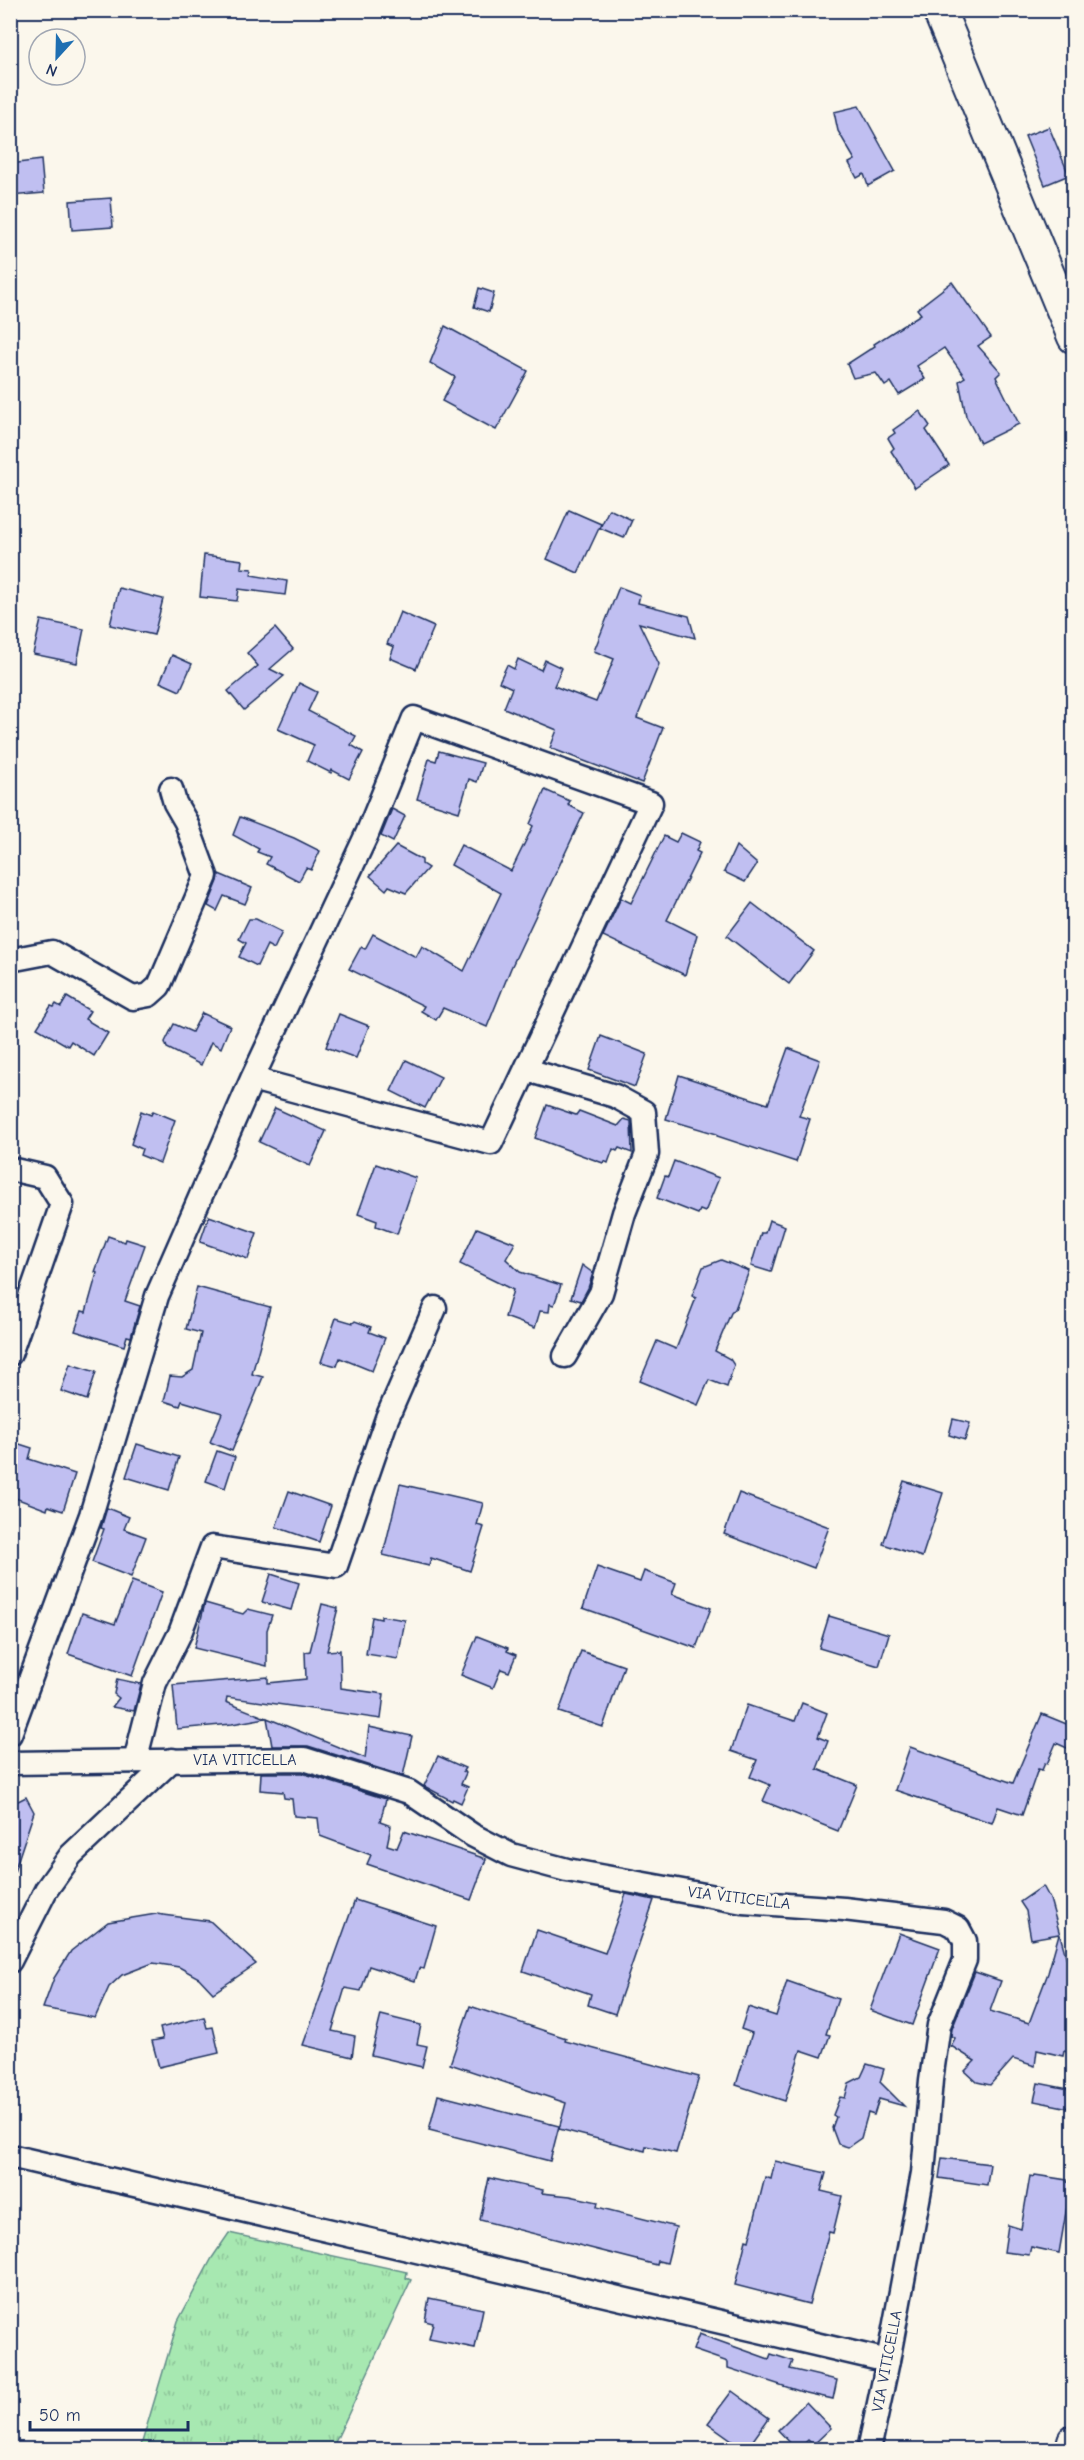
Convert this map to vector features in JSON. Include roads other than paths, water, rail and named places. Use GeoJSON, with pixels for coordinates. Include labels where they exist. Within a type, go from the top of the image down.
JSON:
{"type":"FeatureCollection","features":[{"type":"Feature","properties":{"kind":"main road"},"geometry":{"type":"LineString","coordinates":[[939,10],[1073,334]]}},
{"type":"Feature","properties":{"kind":"main road"},"geometry":{"type":"LineString","coordinates":[[1072,2450],[1074,2441]]}},
{"type":"Feature","properties":{"kind":"street"},"geometry":{"type":"LineString","coordinates":[[10,1734],[91,1515],[157,1296],[252,1079],[367,834],[414,718],[651,803],[491,1143],[252,1079]]}},
{"type":"Feature","properties":{"kind":"street"},"geometry":{"type":"LineString","coordinates":[[10,960],[52,952],[133,998],[149,995],[159,986],[206,876],[171,789]]}},
{"type":"Feature","properties":{"kind":"street"},"geometry":{"type":"LineString","coordinates":[[527,1070],[615,1096],[644,1112],[647,1154],[624,1213],[601,1293],[565,1356]]}},
{"type":"Feature","properties":{"kind":"street"},"geometry":{"type":"LineString","coordinates":[[10,1169],[45,1177],[62,1204],[10,1354]]}},
{"type":"Feature","properties":{"kind":"street"},"geometry":{"type":"LineString","coordinates":[[135,1761],[155,1683],[180,1633],[212,1547],[336,1566],[387,1418],[435,1308]]}},
{"type":"Feature","properties":{"kind":"street","name":"VIA VITICELLA"},"geometry":{"type":"LineString","coordinates":[[10,1763],[304,1759],[409,1792],[472,1835],[512,1855],[567,1870],[742,1902],[944,1921],[958,1928],[965,1941],[965,1960],[939,2025],[931,2080],[923,2173],[869,2450]]}},
{"type":"Feature","properties":{"kind":"street"},"geometry":{"type":"LineString","coordinates":[[10,1961],[46,1890],[71,1855],[172,1760]]}},
{"type":"Feature","properties":{"kind":"street"},"geometry":{"type":"LineString","coordinates":[[10,2156],[888,2361]]}}]}
